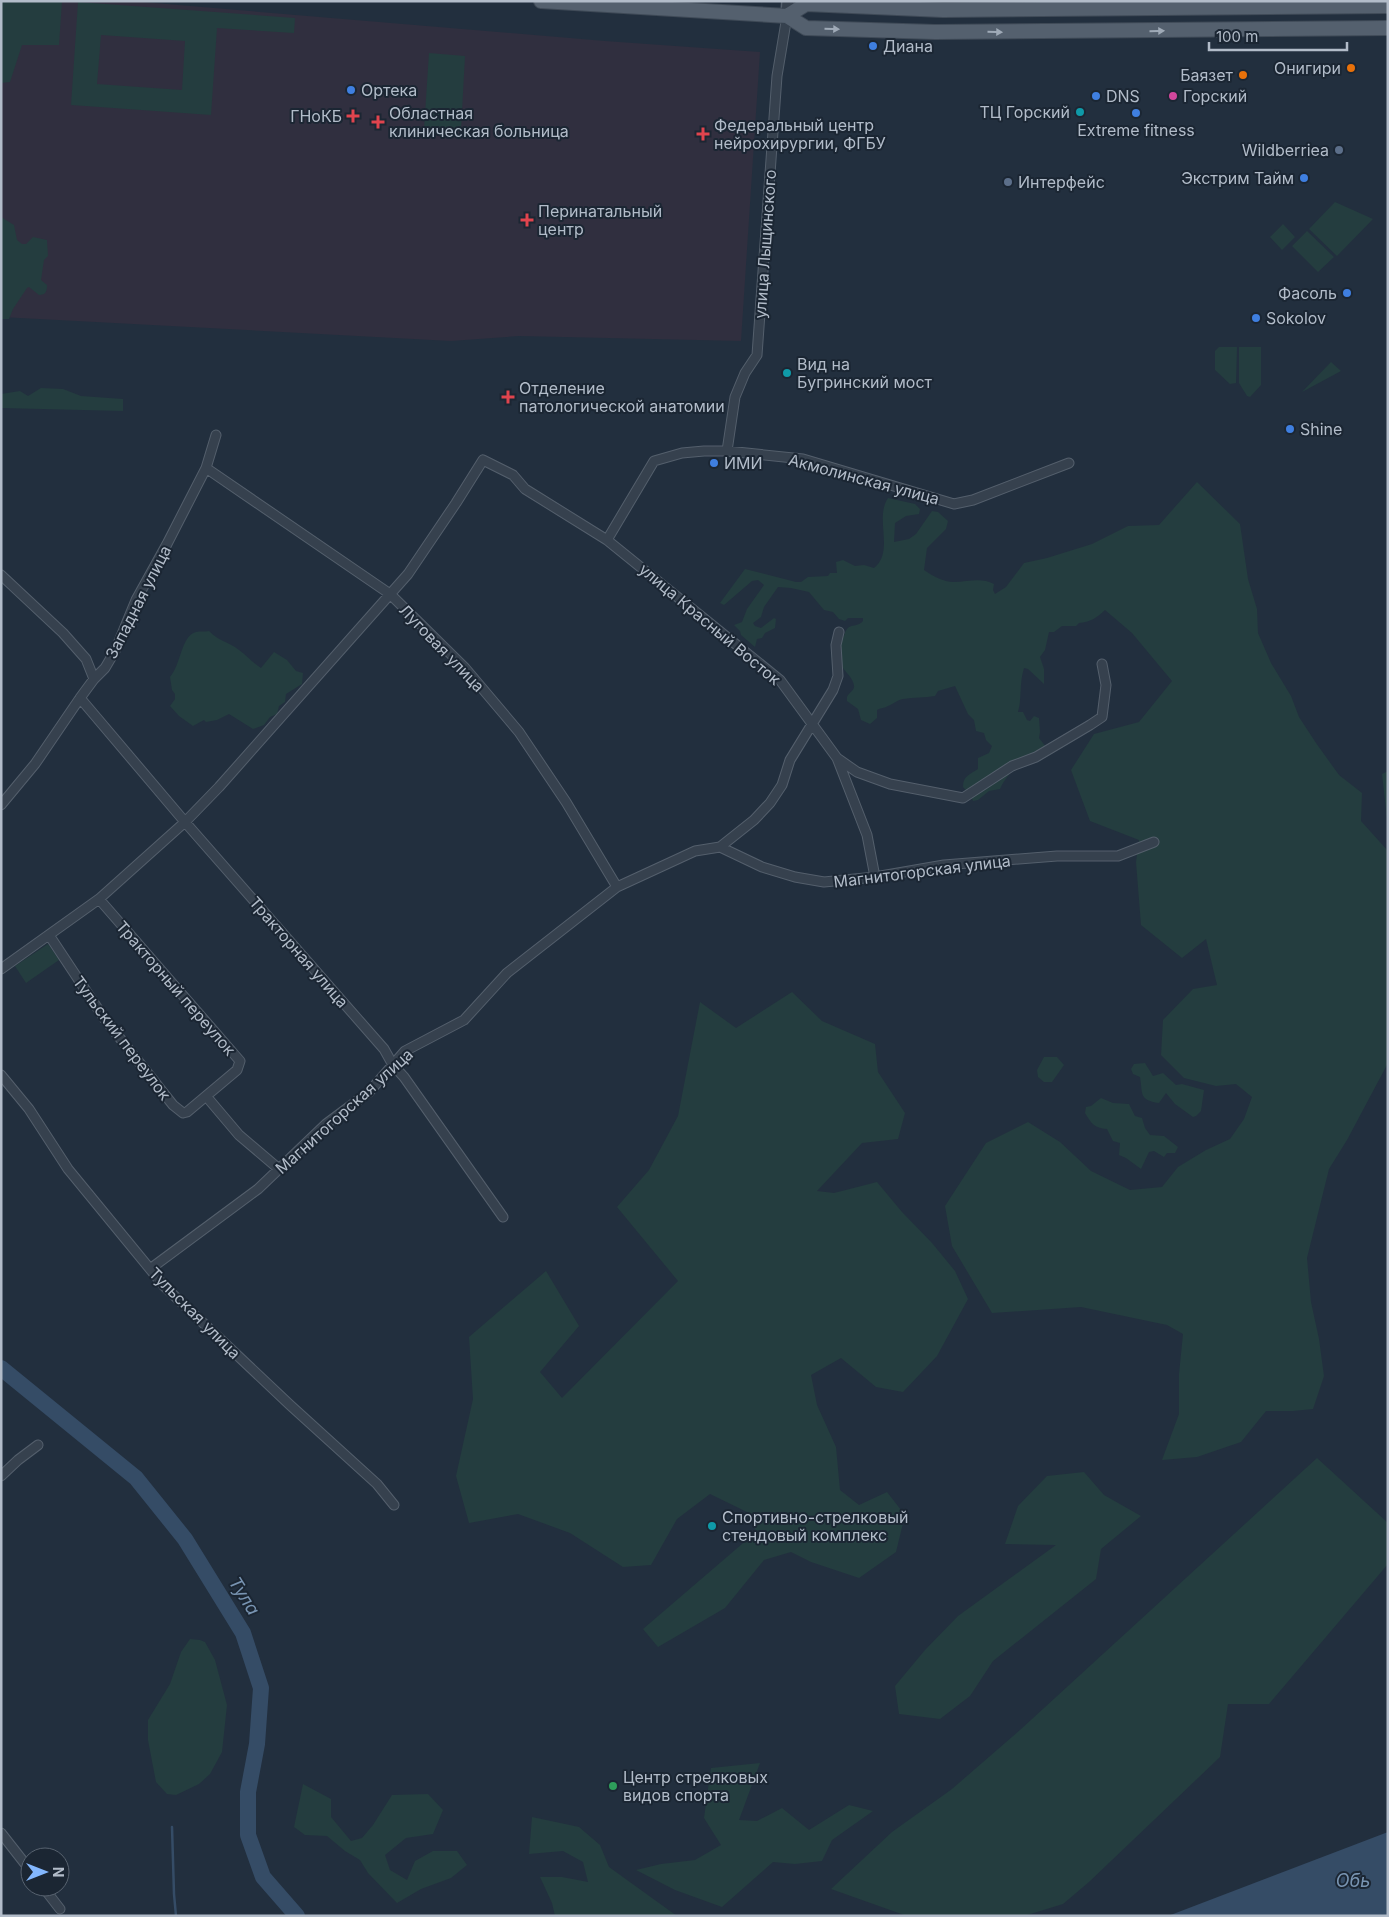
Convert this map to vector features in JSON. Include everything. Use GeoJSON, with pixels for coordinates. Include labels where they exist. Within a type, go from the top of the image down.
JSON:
{"type":"FeatureCollection","features":[{"type":"Feature","properties":{"kind":"main road"},"geometry":{"type":"LineString","coordinates":[[542,1],[787,16],[806,28],[935,32],[1388,28]]}},
{"type":"Feature","properties":{"kind":"main road"},"geometry":{"type":"LineString","coordinates":[[787,16],[806,4],[943,10],[1388,6]]}},
{"type":"Feature","properties":{"kind":"street","name":"улица Лыщинского"},"geometry":{"type":"LineString","coordinates":[[727,451],[735,397],[745,373],[757,355],[777,76],[788,1]]}},
{"type":"Feature","properties":{"kind":"street","name":"Западная улица"},"geometry":{"type":"LineString","coordinates":[[1,805],[35,764],[80,698],[105,668],[115,651],[136,600],[206,468],[216,435]]}},
{"type":"Feature","properties":{"kind":"street","name":"Акмолинская улица"},"geometry":{"type":"LineString","coordinates":[[607,540],[654,461],[682,453],[727,451],[803,459],[954,504],[973,500],[1069,463]]}},
{"type":"Feature","properties":{"kind":"street","name":"улица Красный Восток"},"geometry":{"type":"LineString","coordinates":[[390,594],[408,574],[483,460],[513,476],[526,489],[607,540],[780,680],[837,758],[867,835],[875,877]]}},
{"type":"Feature","properties":{"kind":"street","name":"Луговая улица"},"geometry":{"type":"LineString","coordinates":[[206,468],[390,594],[466,668],[519,732],[566,802],[617,887]]}},
{"type":"Feature","properties":{"kind":"street"},"geometry":{"type":"LineString","coordinates":[[1,575],[64,633],[86,659],[94,679]]}},
{"type":"Feature","properties":{"kind":"street"},"geometry":{"type":"LineString","coordinates":[[1,969],[99,899],[185,822],[219,787],[390,594]]}},
{"type":"Feature","properties":{"kind":"street"},"geometry":{"type":"LineString","coordinates":[[720,847],[754,820],[770,803],[782,785],[790,760],[833,690],[838,676],[836,645],[839,632]]}},
{"type":"Feature","properties":{"kind":"street"},"geometry":{"type":"LineString","coordinates":[[837,758],[857,772],[890,784],[963,798],[1012,766],[1036,757],[1102,716],[1106,685],[1102,664]]}},
{"type":"Feature","properties":{"kind":"street","name":"Тракторная улица"},"geometry":{"type":"LineString","coordinates":[[80,698],[185,822],[384,1048],[393,1065],[404,1077],[503,1217]]}},
{"type":"Feature","properties":{"kind":"street","name":"Магнитогорская улица"},"geometry":{"type":"LineString","coordinates":[[150,1268],[258,1189],[326,1124],[369,1092],[406,1051],[464,1020],[508,973],[617,887],[695,851],[720,847],[762,867],[794,877],[824,882],[875,877],[944,865],[1057,856],[1118,856],[1154,842]]}},
{"type":"Feature","properties":{"kind":"street","name":"Тракторный переулок"},"geometry":{"type":"LineString","coordinates":[[99,899],[240,1062],[237,1070],[206,1096]]}},
{"type":"Feature","properties":{"kind":"street","name":"Тульский переулок"},"geometry":{"type":"LineString","coordinates":[[49,936],[104,1018],[173,1105],[182,1113],[187,1112],[206,1096]]}},
{"type":"Feature","properties":{"kind":"street","name":"Тульская улица"},"geometry":{"type":"LineString","coordinates":[[1,1075],[29,1109],[68,1169],[164,1286],[377,1484],[394,1505]]}},
{"type":"Feature","properties":{"kind":"street"},"geometry":{"type":"LineString","coordinates":[[206,1096],[240,1135],[279,1169]]}},
{"type":"Feature","properties":{"kind":"street"},"geometry":{"type":"LineString","coordinates":[[1,1476],[38,1445]]}},
{"type":"Feature","properties":{"kind":"street"},"geometry":{"type":"LineString","coordinates":[[1,1833],[20,1857]]}},
{"type":"Feature","properties":{"kind":"street"},"geometry":{"type":"LineString","coordinates":[[51,1897],[60,1909]]}},
{"type":"Feature","properties":{"kind":"shaded area","name":"Областная клиническая больница"},"geometry":{"type":"Polygon","coordinates":[[[1,1],[131,1],[605,41],[760,52],[741,341],[519,336],[451,341],[1,317],[1,1]]]}},
{"type":"Feature","properties":{"kind":"green space"},"geometry":{"type":"Polygon","coordinates":[[[1,1],[62,1],[59,45],[22,45],[10,82],[1,83],[1,1]]]}},
{"type":"Feature","properties":{"kind":"green space"},"geometry":{"type":"Polygon","coordinates":[[[78,2],[295,18],[294,33],[217,28],[211,115],[71,105],[78,2]],[[101,35],[97,84],[182,90],[185,41],[101,35]]]}},
{"type":"Feature","properties":{"kind":"green space"},"geometry":{"type":"Polygon","coordinates":[[[429,53],[465,56],[461,130],[424,129],[429,53]]]}},
{"type":"Feature","properties":{"kind":"green space"},"geometry":{"type":"Polygon","coordinates":[[[1335,202],[1373,219],[1337,256],[1309,229],[1335,202]]]}},
{"type":"Feature","properties":{"kind":"green space"},"geometry":{"type":"Polygon","coordinates":[[[1,217],[14,225],[17,240],[22,244],[26,244],[33,237],[47,240],[48,256],[44,260],[41,280],[47,285],[46,292],[39,295],[29,287],[27,288],[13,309],[9,319],[1,319],[1,217]]]}},
{"type":"Feature","properties":{"kind":"green space"},"geometry":{"type":"Polygon","coordinates":[[[1283,224],[1295,237],[1282,250],[1270,237],[1283,224]]]}},
{"type":"Feature","properties":{"kind":"green space"},"geometry":{"type":"Polygon","coordinates":[[[1307,231],[1334,257],[1318,272],[1292,246],[1307,231]]]}},
{"type":"Feature","properties":{"kind":"green space"},"geometry":{"type":"Polygon","coordinates":[[[1219,347],[1237,347],[1236,383],[1230,384],[1215,370],[1215,351],[1219,347]]]}},
{"type":"Feature","properties":{"kind":"green space"},"geometry":{"type":"Polygon","coordinates":[[[1239,347],[1261,347],[1261,385],[1250,397],[1247,396],[1239,383],[1239,347]]]}},
{"type":"Feature","properties":{"kind":"green space"},"geometry":{"type":"Polygon","coordinates":[[[1331,362],[1341,371],[1302,392],[1331,362]]]}},
{"type":"Feature","properties":{"kind":"green space"},"geometry":{"type":"Polygon","coordinates":[[[41,388],[63,389],[81,396],[123,399],[123,411],[1,408],[1,394],[20,391],[28,396],[41,388]]]}},
{"type":"Feature","properties":{"kind":"green space"},"geometry":{"type":"Polygon","coordinates":[[[1197,482],[1240,524],[1248,579],[1257,609],[1258,633],[1271,663],[1291,696],[1299,717],[1316,743],[1339,775],[1362,793],[1361,821],[1388,851],[1388,1063],[1347,1140],[1329,1169],[1307,1258],[1311,1302],[1324,1376],[1313,1409],[1266,1411],[1241,1442],[1197,1457],[1162,1460],[1179,1414],[1179,1374],[1183,1334],[1167,1325],[1081,1307],[992,1313],[952,1246],[945,1206],[986,1143],[1028,1122],[1060,1142],[1091,1171],[1130,1190],[1162,1187],[1178,1167],[1206,1150],[1230,1139],[1244,1119],[1252,1097],[1236,1084],[1216,1086],[1184,1078],[1161,1055],[1163,1020],[1193,989],[1217,985],[1206,939],[1182,958],[1141,925],[1136,862],[1139,840],[1090,821],[1071,770],[1094,734],[1139,722],[1172,681],[1132,633],[1105,610],[1090,621],[1079,623],[1076,626],[1062,626],[1054,632],[1049,632],[1045,650],[1040,657],[1044,669],[1044,684],[1028,669],[1024,668],[1018,712],[1023,712],[1027,720],[1030,721],[1034,716],[1039,718],[1039,738],[1046,747],[1025,760],[1014,770],[1000,789],[989,791],[978,800],[973,801],[963,787],[964,780],[978,769],[978,758],[989,753],[992,746],[986,740],[984,733],[976,731],[974,720],[968,714],[955,686],[938,691],[935,696],[907,698],[878,709],[877,718],[870,724],[861,720],[858,709],[847,701],[847,697],[854,688],[854,684],[840,665],[840,641],[848,627],[861,623],[863,618],[848,618],[845,621],[839,619],[833,612],[824,610],[809,592],[778,587],[764,607],[761,617],[753,623],[761,628],[774,618],[776,619],[775,628],[765,633],[762,638],[757,639],[755,647],[741,635],[734,625],[742,622],[747,609],[764,585],[758,580],[752,581],[724,605],[720,603],[745,569],[801,582],[808,577],[828,576],[830,573],[837,573],[836,562],[843,560],[855,566],[864,565],[874,568],[880,561],[883,553],[883,515],[884,506],[888,498],[915,504],[920,509],[919,514],[906,516],[895,523],[894,542],[909,539],[916,534],[932,511],[938,512],[948,521],[946,529],[927,548],[924,570],[950,582],[979,580],[989,582],[994,584],[993,590],[995,594],[1006,587],[1024,563],[1092,544],[1128,526],[1159,525],[1197,482]]]}},
{"type":"Feature","properties":{"kind":"green space"},"geometry":{"type":"Polygon","coordinates":[[[209,631],[235,647],[261,668],[274,652],[287,660],[296,671],[303,673],[302,684],[286,694],[285,702],[279,706],[277,714],[270,717],[264,725],[253,729],[229,714],[217,720],[206,722],[204,720],[193,726],[179,716],[170,706],[175,699],[175,694],[172,690],[170,677],[174,672],[187,639],[196,632],[209,631]]]}},
{"type":"Feature","properties":{"kind":"green space"},"geometry":{"type":"Polygon","coordinates":[[[1388,771],[1388,827],[1382,774],[1388,771]]]}},
{"type":"Feature","properties":{"kind":"green space"},"geometry":{"type":"Polygon","coordinates":[[[48,944],[59,960],[26,983],[15,966],[48,944]]]}},
{"type":"Feature","properties":{"kind":"green space"},"geometry":{"type":"Polygon","coordinates":[[[792,992],[822,1021],[875,1044],[878,1072],[905,1113],[898,1139],[862,1143],[817,1191],[834,1193],[877,1182],[955,1271],[968,1299],[937,1356],[903,1392],[876,1387],[841,1358],[811,1375],[817,1405],[836,1447],[840,1490],[859,1505],[887,1492],[905,1515],[896,1552],[859,1578],[811,1562],[791,1552],[764,1560],[725,1608],[658,1647],[643,1629],[756,1532],[751,1514],[710,1494],[677,1519],[651,1565],[623,1567],[570,1533],[518,1514],[469,1523],[456,1476],[473,1399],[469,1337],[546,1271],[579,1326],[540,1372],[562,1398],[678,1281],[617,1207],[649,1170],[678,1116],[700,1002],[736,1028],[792,992]]]}},
{"type":"Feature","properties":{"kind":"green space"},"geometry":{"type":"Polygon","coordinates":[[[1044,1057],[1057,1057],[1064,1065],[1052,1082],[1044,1082],[1038,1077],[1037,1070],[1044,1057]]]}},
{"type":"Feature","properties":{"kind":"green space"},"geometry":{"type":"Polygon","coordinates":[[[1145,1063],[1153,1076],[1163,1073],[1176,1085],[1182,1084],[1204,1090],[1201,1111],[1193,1117],[1175,1104],[1166,1093],[1159,1103],[1145,1098],[1140,1077],[1133,1074],[1131,1069],[1134,1064],[1145,1063]]]}},
{"type":"Feature","properties":{"kind":"green space"},"geometry":{"type":"Polygon","coordinates":[[[1101,1098],[1113,1103],[1129,1104],[1135,1116],[1142,1118],[1145,1128],[1150,1135],[1164,1136],[1178,1147],[1175,1153],[1167,1153],[1164,1157],[1154,1151],[1149,1152],[1141,1169],[1119,1155],[1120,1143],[1113,1141],[1107,1129],[1093,1124],[1085,1113],[1086,1107],[1091,1106],[1101,1098]]]}},
{"type":"Feature","properties":{"kind":"green space"},"geometry":{"type":"Polygon","coordinates":[[[1317,1458],[1388,1523],[1388,1564],[1269,1704],[1228,1704],[1220,1757],[1089,1882],[1063,1904],[1024,1916],[907,1916],[831,1889],[892,1832],[952,1789],[1020,1730],[1317,1458]]]}},
{"type":"Feature","properties":{"kind":"green space"},"geometry":{"type":"Polygon","coordinates":[[[1084,1472],[1104,1495],[1141,1516],[1101,1549],[1096,1579],[993,1661],[970,1696],[940,1719],[899,1714],[895,1686],[925,1650],[958,1616],[1056,1545],[1005,1544],[1018,1506],[1047,1476],[1084,1472]]]}},
{"type":"Feature","properties":{"kind":"green space"},"geometry":{"type":"Polygon","coordinates":[[[190,1639],[205,1642],[215,1660],[227,1705],[222,1752],[210,1774],[199,1784],[176,1795],[167,1794],[156,1782],[148,1740],[148,1720],[170,1684],[181,1652],[190,1639]]]}},
{"type":"Feature","properties":{"kind":"green space"},"geometry":{"type":"Polygon","coordinates":[[[760,1763],[739,1820],[757,1821],[782,1808],[809,1830],[849,1805],[873,1811],[832,1840],[822,1861],[795,1864],[773,1862],[722,1907],[675,1890],[636,1870],[661,1864],[695,1860],[721,1845],[704,1818],[711,1768],[760,1763]]]}},
{"type":"Feature","properties":{"kind":"green space"},"geometry":{"type":"Polygon","coordinates":[[[303,1784],[331,1799],[331,1817],[351,1841],[362,1838],[373,1825],[392,1795],[428,1794],[443,1810],[433,1834],[406,1838],[385,1855],[390,1870],[407,1880],[415,1861],[433,1851],[457,1851],[467,1865],[451,1878],[421,1889],[397,1903],[368,1873],[360,1860],[345,1851],[327,1836],[305,1835],[294,1827],[303,1784]]]}},
{"type":"Feature","properties":{"kind":"green space"},"geometry":{"type":"Polygon","coordinates":[[[532,1817],[579,1827],[600,1845],[609,1867],[677,1916],[555,1916],[552,1903],[540,1877],[562,1877],[588,1882],[583,1862],[563,1851],[529,1854],[532,1817]]]}},
{"type":"Feature","properties":{"kind":"water","name":"Обь"},"geometry":{"type":"Polygon","coordinates":[[[1388,1832],[1388,1916],[1168,1916],[1388,1832]]]}},
{"type":"Feature","properties":{"kind":"waterway","name":"Тула"},"geometry":{"type":"LineString","coordinates":[[1,1368],[136,1478],[185,1539],[243,1633],[261,1688],[257,1744],[248,1792],[248,1835],[263,1877],[297,1916]]}},
{"type":"Feature","properties":{"kind":"waterway"},"geometry":{"type":"LineString","coordinates":[[172,1827],[176,1916]]}},
{"type":"Feature","properties":{"kind":"place","name":"Диана"},"geometry":{"type":"Point","coordinates":[873,46]}},
{"type":"Feature","properties":{"kind":"place","name":"Онигири"},"geometry":{"type":"Point","coordinates":[1351,68]}},
{"type":"Feature","properties":{"kind":"place","name":"Баязет"},"geometry":{"type":"Point","coordinates":[1243,75]}},
{"type":"Feature","properties":{"kind":"place","name":"Ортека"},"geometry":{"type":"Point","coordinates":[351,90]}},
{"type":"Feature","properties":{"kind":"place","name":"DNS"},"geometry":{"type":"Point","coordinates":[1096,96]}},
{"type":"Feature","properties":{"kind":"place","name":"Горский"},"geometry":{"type":"Point","coordinates":[1173,96]}},
{"type":"Feature","properties":{"kind":"place","name":"ТЦ Горский"},"geometry":{"type":"Point","coordinates":[1080,112]}},
{"type":"Feature","properties":{"kind":"place","name":"Extreme fitness"},"geometry":{"type":"Point","coordinates":[1136,113]}},
{"type":"Feature","properties":{"kind":"place","name":"ГНоКБ"},"geometry":{"type":"Point","coordinates":[353,116]}},
{"type":"Feature","properties":{"kind":"place","name":"Областная клиническая больница"},"geometry":{"type":"Point","coordinates":[378,122]}},
{"type":"Feature","properties":{"kind":"place","name":"Федеральный центр нейрохирургии, ФГБУ"},"geometry":{"type":"Point","coordinates":[703,134]}},
{"type":"Feature","properties":{"kind":"place","name":"Wildberriea"},"geometry":{"type":"Point","coordinates":[1339,150]}},
{"type":"Feature","properties":{"kind":"place","name":"Экстрим Тайм"},"geometry":{"type":"Point","coordinates":[1304,178]}},
{"type":"Feature","properties":{"kind":"place","name":"Интерфейс"},"geometry":{"type":"Point","coordinates":[1008,182]}},
{"type":"Feature","properties":{"kind":"place","name":"Перинатальный центр"},"geometry":{"type":"Point","coordinates":[527,220]}},
{"type":"Feature","properties":{"kind":"place","name":"Фасоль"},"geometry":{"type":"Point","coordinates":[1347,293]}},
{"type":"Feature","properties":{"kind":"place","name":"Sokolov"},"geometry":{"type":"Point","coordinates":[1256,318]}},
{"type":"Feature","properties":{"kind":"place","name":"Вид на Бугринский мост"},"geometry":{"type":"Point","coordinates":[787,373]}},
{"type":"Feature","properties":{"kind":"place","name":"Отделение патологической анатомии"},"geometry":{"type":"Point","coordinates":[508,397]}},
{"type":"Feature","properties":{"kind":"place","name":"Shine"},"geometry":{"type":"Point","coordinates":[1290,429]}},
{"type":"Feature","properties":{"kind":"place","name":"ИМИ"},"geometry":{"type":"Point","coordinates":[714,463]}},
{"type":"Feature","properties":{"kind":"place","name":"Спортивно-стрелковый стендовый комплекс"},"geometry":{"type":"Point","coordinates":[712,1526]}},
{"type":"Feature","properties":{"kind":"place","name":"Центр стрелковых видов спорта"},"geometry":{"type":"Point","coordinates":[613,1786]}}]}
